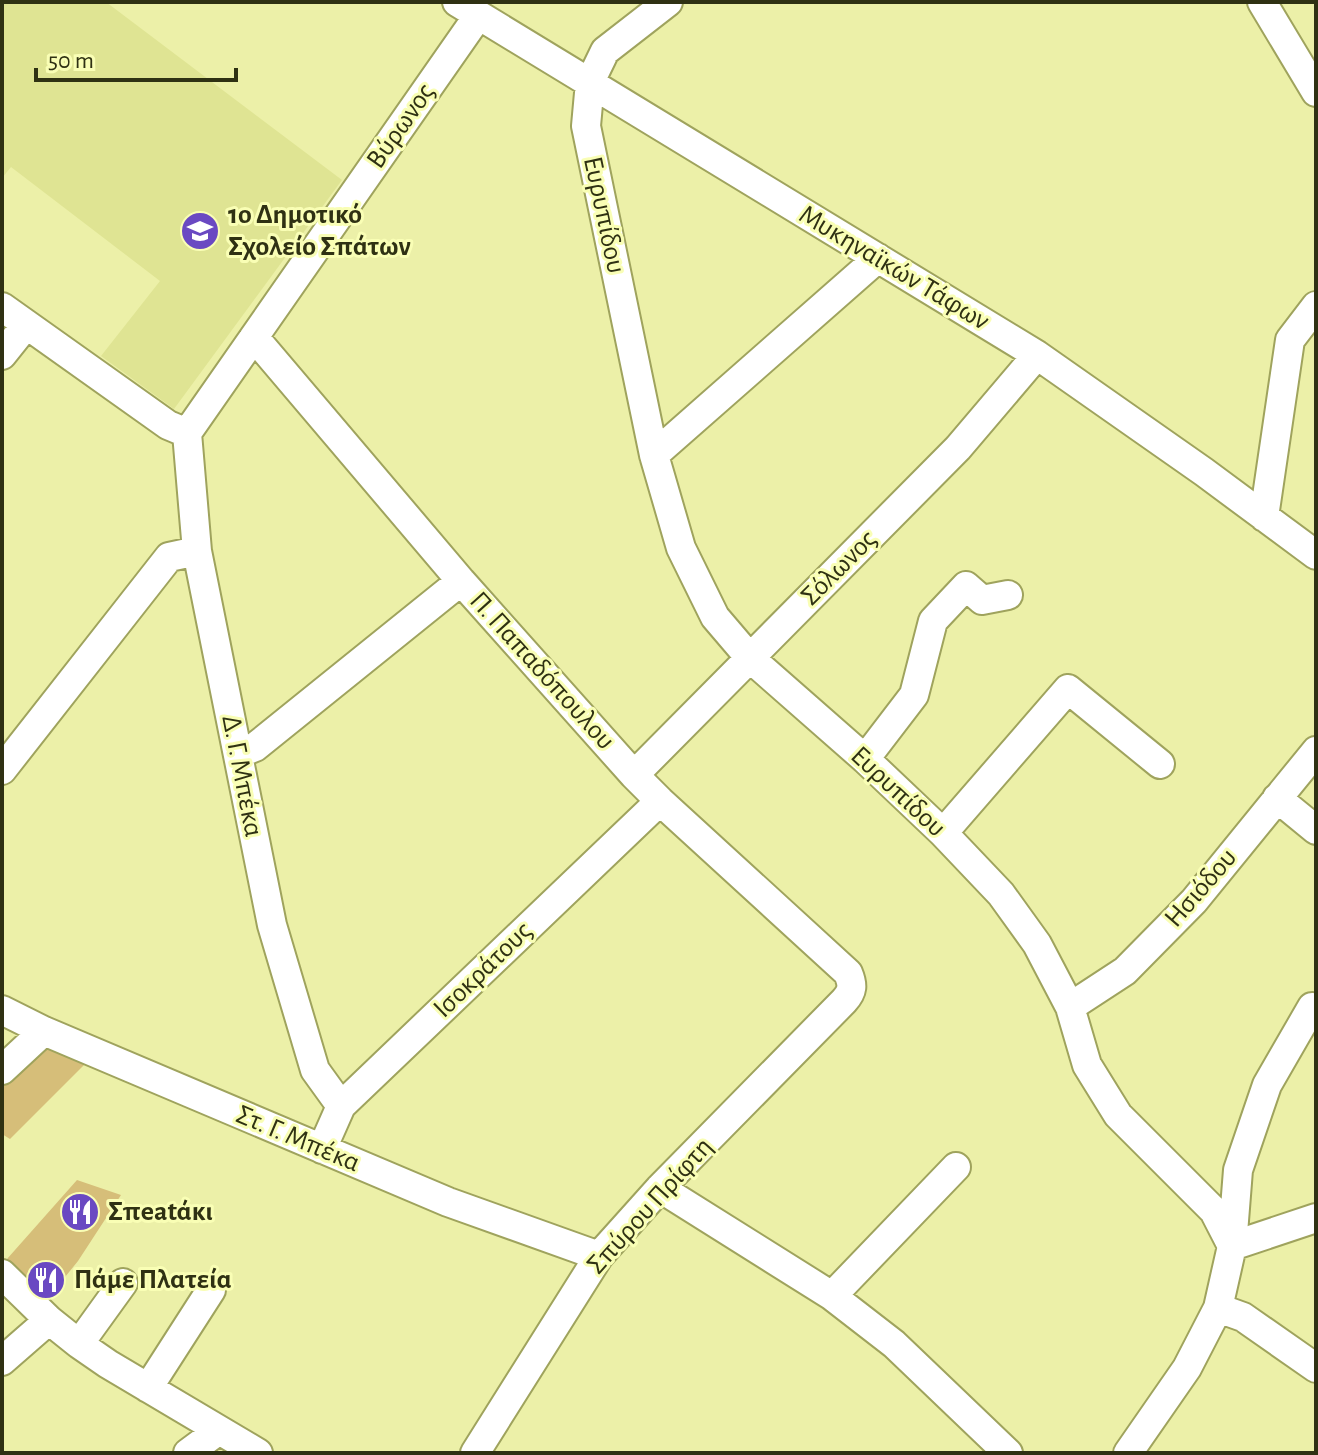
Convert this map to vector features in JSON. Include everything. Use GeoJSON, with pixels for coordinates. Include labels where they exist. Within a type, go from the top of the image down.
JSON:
{"type":"FeatureCollection","features":[{"type":"Feature","properties":{"kind":"street"},"geometry":{"type":"LineString","coordinates":[[590,82],[605,51],[668,2]]}},
{"type":"Feature","properties":{"kind":"street"},"geometry":{"type":"LineString","coordinates":[[1262,2],[1316,92]]}},
{"type":"Feature","properties":{"kind":"street","name":"Μυκηναϊκών Τάφων"},"geometry":{"type":"LineString","coordinates":[[467,9],[1037,355],[1316,555]]}},
{"type":"Feature","properties":{"kind":"street","name":"Βύρωνος"},"geometry":{"type":"LineString","coordinates":[[187,433],[254,337],[467,9]]}},
{"type":"Feature","properties":{"kind":"street","name":"Ευρυπίδου"},"geometry":{"type":"LineString","coordinates":[[590,82],[586,126],[654,455],[681,548],[715,617],[750,658],[865,759],[943,833],[1001,894],[1037,944],[1070,1007],[1087,1065],[1118,1115],[1214,1211],[1232,1246]]}},
{"type":"Feature","properties":{"kind":"street"},"geometry":{"type":"LineString","coordinates":[[654,455],[878,258]]}},
{"type":"Feature","properties":{"kind":"street"},"geometry":{"type":"LineString","coordinates":[[1264,517],[1290,340],[1316,306]]}},
{"type":"Feature","properties":{"kind":"street"},"geometry":{"type":"LineString","coordinates":[[2,307],[168,425],[187,433]]}},
{"type":"Feature","properties":{"kind":"street"},"geometry":{"type":"LineString","coordinates":[[2,355],[26,325]]}},
{"type":"Feature","properties":{"kind":"street","name":"Π. Παπαδόπουλου"},"geometry":{"type":"LineString","coordinates":[[254,337],[461,581],[634,775],[848,973],[852,983]]}},
{"type":"Feature","properties":{"kind":"street","name":"Σόλωνος"},"geometry":{"type":"LineString","coordinates":[[634,775],[958,448],[1037,355]]}},
{"type":"Feature","properties":{"kind":"street","name":"Δ. Γ. Μπέκα"},"geometry":{"type":"LineString","coordinates":[[187,433],[197,551],[272,925],[315,1070],[341,1106]]}},
{"type":"Feature","properties":{"kind":"street"},"geometry":{"type":"LineString","coordinates":[[2,770],[169,557],[197,551]]}},
{"type":"Feature","properties":{"kind":"street"},"geometry":{"type":"LineString","coordinates":[[238,754],[255,747],[461,581]]}},
{"type":"Feature","properties":{"kind":"street"},"geometry":{"type":"LineString","coordinates":[[865,759],[914,695],[933,621],[966,586],[982,600],[1008,595]]}},
{"type":"Feature","properties":{"kind":"street"},"geometry":{"type":"LineString","coordinates":[[943,833],[1068,689],[1160,764]]}},
{"type":"Feature","properties":{"kind":"street","name":"Ησιόδου"},"geometry":{"type":"LineString","coordinates":[[1070,1007],[1125,971],[1194,901],[1316,751]]}},
{"type":"Feature","properties":{"kind":"street"},"geometry":{"type":"LineString","coordinates":[[1277,798],[1316,830]]}},
{"type":"Feature","properties":{"kind":"street","name":"Ισοκράτους"},"geometry":{"type":"LineString","coordinates":[[322,1149],[341,1106],[660,801]]}},
{"type":"Feature","properties":{"kind":"street","name":"Σπύρου Πρίφτη"},"geometry":{"type":"LineString","coordinates":[[475,1453],[599,1256],[660,1188],[851,994],[852,983]]}},
{"type":"Feature","properties":{"kind":"street"},"geometry":{"type":"LineString","coordinates":[[1128,1453],[1187,1368],[1218,1308],[1232,1246],[1238,1170],[1267,1085],[1312,1007]]}},
{"type":"Feature","properties":{"kind":"street","name":"Στ. Γ. Μπέκα"},"geometry":{"type":"LineString","coordinates":[[2,1010],[44,1031],[448,1202],[599,1256]]}},
{"type":"Feature","properties":{"kind":"street"},"geometry":{"type":"LineString","coordinates":[[2,1070],[44,1031]]}},
{"type":"Feature","properties":{"kind":"street"},"geometry":{"type":"LineString","coordinates":[[832,1296],[956,1167]]}},
{"type":"Feature","properties":{"kind":"street"},"geometry":{"type":"LineString","coordinates":[[660,1188],[832,1296],[894,1344],[1008,1453]]}},
{"type":"Feature","properties":{"kind":"street"},"geometry":{"type":"LineString","coordinates":[[1232,1246],[1316,1218]]}},
{"type":"Feature","properties":{"kind":"street"},"geometry":{"type":"LineString","coordinates":[[2,1274],[49,1320],[79,1344],[258,1453]]}},
{"type":"Feature","properties":{"kind":"street"},"geometry":{"type":"LineString","coordinates":[[79,1344],[123,1283]]}},
{"type":"Feature","properties":{"kind":"street"},"geometry":{"type":"LineString","coordinates":[[148,1388],[211,1290]]}},
{"type":"Feature","properties":{"kind":"street"},"geometry":{"type":"LineString","coordinates":[[1218,1308],[1243,1317],[1316,1368]]}},
{"type":"Feature","properties":{"kind":"street"},"geometry":{"type":"LineString","coordinates":[[2,1361],[49,1320]]}},
{"type":"Feature","properties":{"kind":"street"},"geometry":{"type":"LineString","coordinates":[[188,1453],[219,1430]]}},
{"type":"Feature","properties":{"kind":"shaded area","name":"1ο Δημοτικό Σχολείο Σπάτων"},"geometry":{"type":"Polygon","coordinates":[[[2,2],[106,2],[342,180],[174,409],[101,356],[160,281],[11,167],[2,178],[2,2]]]}},
{"type":"Feature","properties":{"kind":"building"},"geometry":{"type":"Polygon","coordinates":[[[43,1038],[88,1061],[10,1139],[2,1134],[2,1078],[43,1038]]]}},
{"type":"Feature","properties":{"kind":"building"},"geometry":{"type":"Polygon","coordinates":[[[77,1180],[121,1195],[78,1261],[48,1298],[7,1259],[77,1180]]]}},
{"type":"Feature","properties":{"kind":"place","name":"1ο Δημοτικό Σχολείο Σπάτων"},"geometry":{"type":"Point","coordinates":[200,231]}},
{"type":"Feature","properties":{"kind":"place","name":"Σπeatάκι"},"geometry":{"type":"Point","coordinates":[80,1212]}},
{"type":"Feature","properties":{"kind":"place","name":"Πάμε Πλατεία"},"geometry":{"type":"Point","coordinates":[46,1280]}}]}
